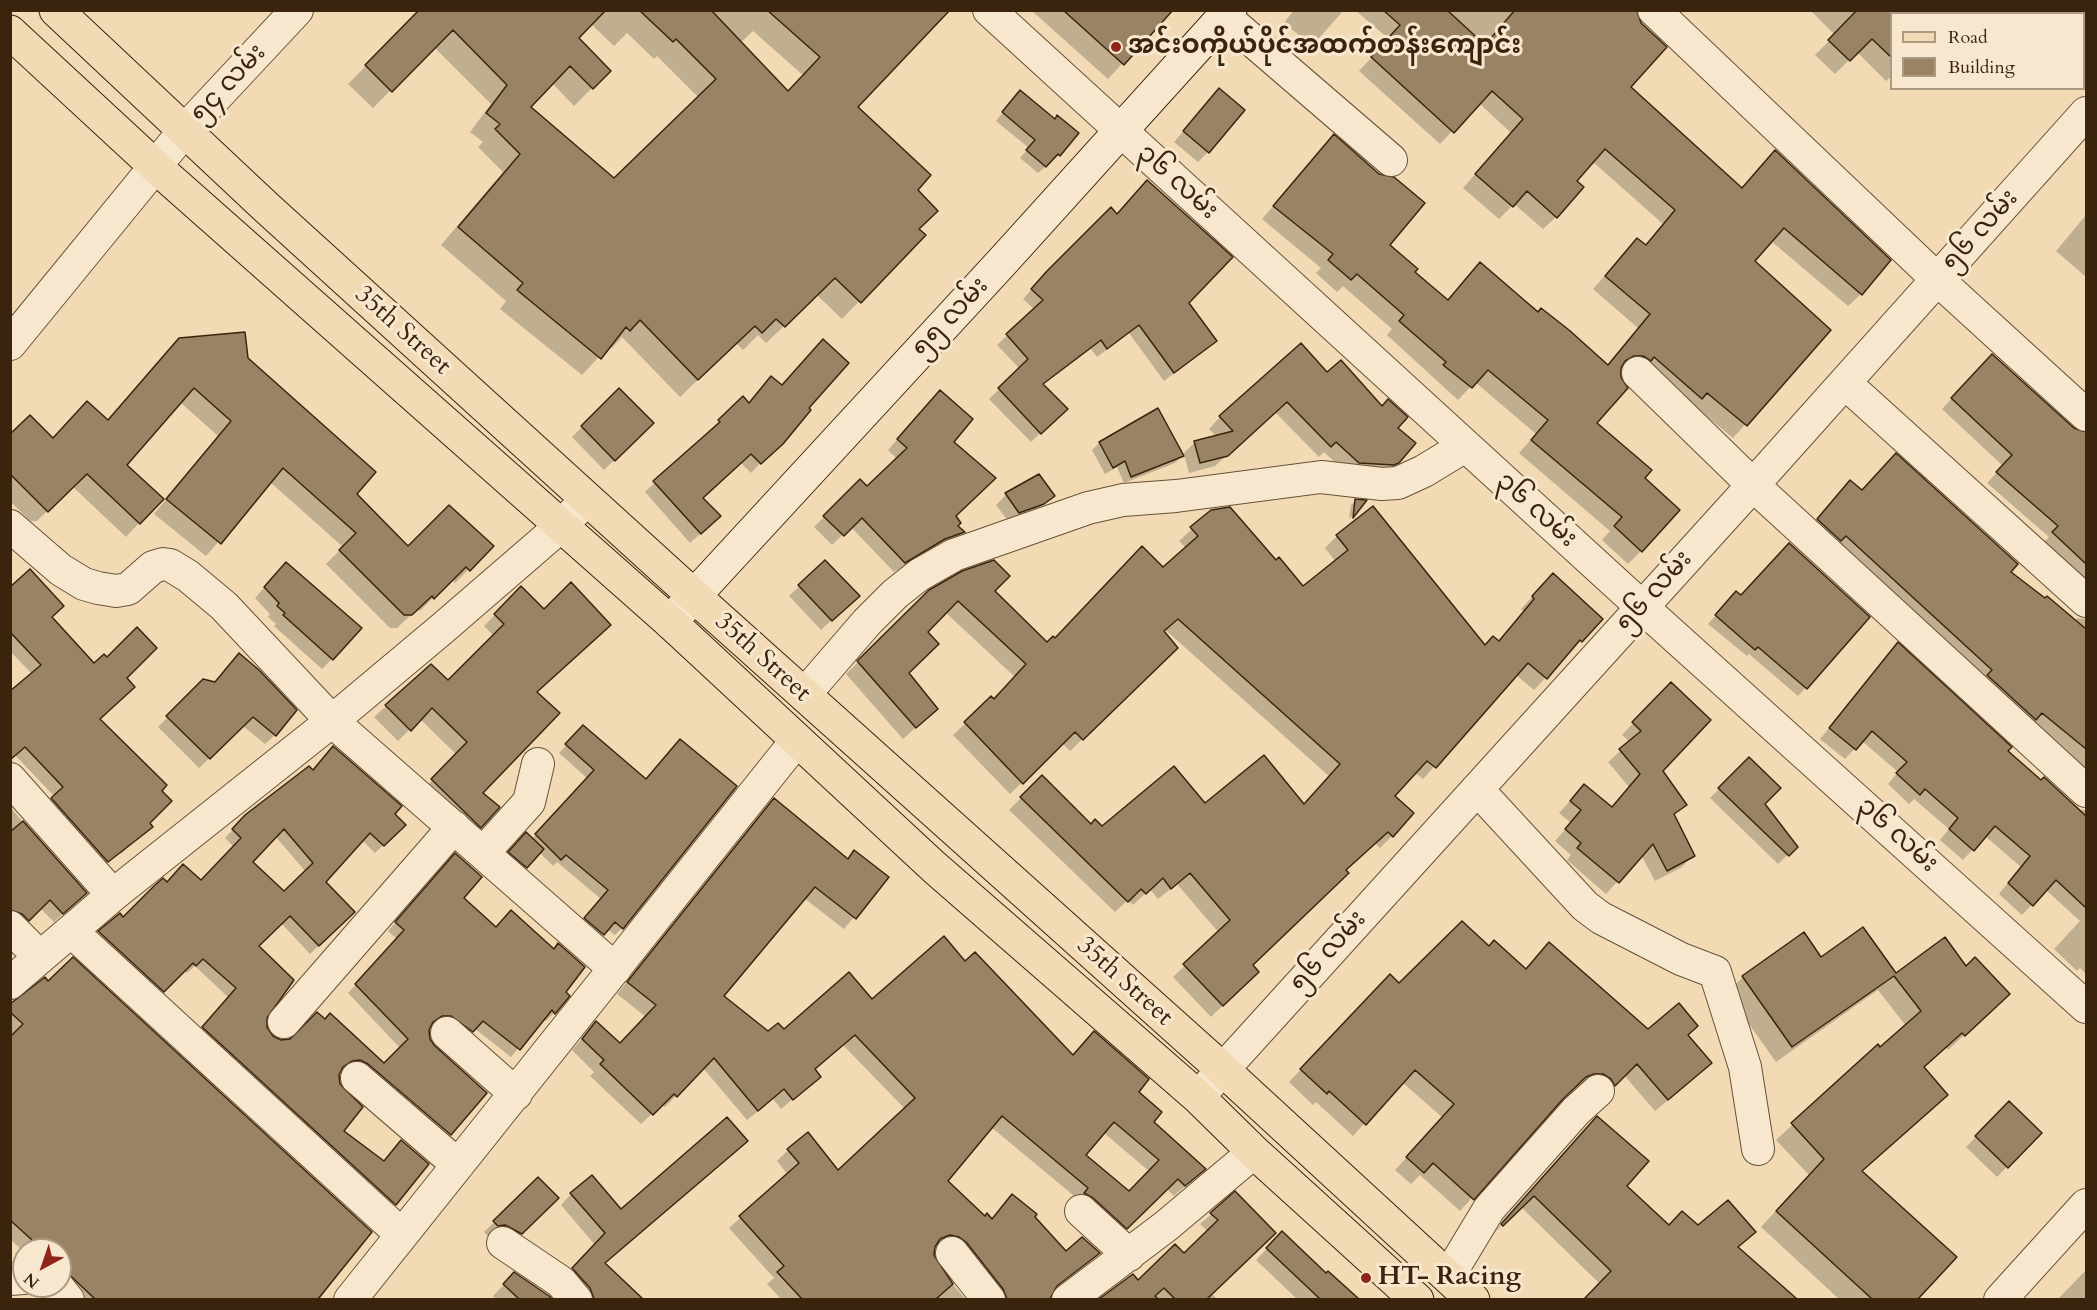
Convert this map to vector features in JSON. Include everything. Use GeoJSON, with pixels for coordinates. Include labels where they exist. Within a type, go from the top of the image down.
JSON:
{"type":"FeatureCollection","features":[{"type":"Feature","properties":{"kind":"main road","name":"35th Street"},"geometry":{"type":"LineString","coordinates":[[56,10],[267,208],[694,596],[1222,1069],[1473,1299]]}},
{"type":"Feature","properties":{"kind":"main road","name":"၅၅ လမ်း"},"geometry":{"type":"LineString","coordinates":[[670,622],[1227,14]]}},
{"type":"Feature","properties":{"kind":"main road","name":"35th Street"},"geometry":{"type":"LineString","coordinates":[[10,32],[157,168],[670,622],[934,867],[1198,1097],[1254,1152],[1417,1299]]}},
{"type":"Feature","properties":{"kind":"street","name":"၅၄ လမ်း"},"geometry":{"type":"LineString","coordinates":[[10,344],[157,168],[185,130],[297,10]]}},
{"type":"Feature","properties":{"kind":"street","name":"၃၆ လမ်း"},"geometry":{"type":"LineString","coordinates":[[989,10],[1642,607],[2086,1007]]}},
{"type":"Feature","properties":{"kind":"street"},"geometry":{"type":"LineString","coordinates":[[1654,10],[1938,280],[2086,415]]}},
{"type":"Feature","properties":{"kind":"street"},"geometry":{"type":"LineString","coordinates":[[1227,14],[1391,160]]}},
{"type":"Feature","properties":{"kind":"street","name":"၅၆ လမ်း"},"geometry":{"type":"LineString","coordinates":[[1198,1097],[1938,280],[2086,113]]}},
{"type":"Feature","properties":{"kind":"street"},"geometry":{"type":"LineString","coordinates":[[1638,373],[1753,485],[2086,791]]}},
{"type":"Feature","properties":{"kind":"street"},"geometry":{"type":"LineString","coordinates":[[1845,383],[2086,602]]}},
{"type":"Feature","properties":{"kind":"street"},"geometry":{"type":"LineString","coordinates":[[804,695],[895,594],[919,575],[954,555],[1088,508],[1123,500],[1176,496],[1321,477],[1382,484],[1398,483],[1425,471],[1465,446]]}},
{"type":"Feature","properties":{"kind":"street"},"geometry":{"type":"LineString","coordinates":[[10,983],[113,895],[332,721],[561,526],[588,499]]}},
{"type":"Feature","properties":{"kind":"street"},"geometry":{"type":"LineString","coordinates":[[10,526],[61,570],[84,584],[98,588],[116,591],[128,589],[153,567],[170,565],[188,576],[224,606],[332,721],[615,969]]}},
{"type":"Feature","properties":{"kind":"street"},"geometry":{"type":"LineString","coordinates":[[350,1299],[797,740]]}},
{"type":"Feature","properties":{"kind":"street"},"geometry":{"type":"LineString","coordinates":[[483,854],[529,802],[538,764]]}},
{"type":"Feature","properties":{"kind":"street"},"geometry":{"type":"LineString","coordinates":[[10,778],[113,895]]}},
{"type":"Feature","properties":{"kind":"street"},"geometry":{"type":"LineString","coordinates":[[1477,789],[1593,912],[1681,959],[1715,972],[1745,1067],[1758,1149]]}},
{"type":"Feature","properties":{"kind":"street"},"geometry":{"type":"LineString","coordinates":[[284,1022],[454,827]]}},
{"type":"Feature","properties":{"kind":"street"},"geometry":{"type":"LineString","coordinates":[[10,927],[40,957]]}},
{"type":"Feature","properties":{"kind":"street"},"geometry":{"type":"LineString","coordinates":[[71,931],[402,1235]]}},
{"type":"Feature","properties":{"kind":"street"},"geometry":{"type":"LineString","coordinates":[[447,1033],[516,1094]]}},
{"type":"Feature","properties":{"kind":"street"},"geometry":{"type":"LineString","coordinates":[[357,1078],[458,1165]]}},
{"type":"Feature","properties":{"kind":"street"},"geometry":{"type":"LineString","coordinates":[[1448,1276],[1489,1209],[1576,1111],[1598,1091]]}},
{"type":"Feature","properties":{"kind":"street"},"geometry":{"type":"LineString","coordinates":[[1068,1299],[1129,1255],[1254,1152]]}},
{"type":"Feature","properties":{"kind":"street"},"geometry":{"type":"LineString","coordinates":[[1080,1210],[1129,1255]]}},
{"type":"Feature","properties":{"kind":"street"},"geometry":{"type":"LineString","coordinates":[[2000,1299],[2080,1225]]}},
{"type":"Feature","properties":{"kind":"street"},"geometry":{"type":"LineString","coordinates":[[503,1243],[561,1282],[576,1299]]}},
{"type":"Feature","properties":{"kind":"street"},"geometry":{"type":"LineString","coordinates":[[952,1253],[989,1299]]}},
{"type":"Feature","properties":{"kind":"building"},"geometry":{"type":"Polygon","coordinates":[[[419,10],[606,10],[579,38],[611,71],[593,89],[570,66],[531,107],[614,178],[716,79],[676,39],[673,42],[639,10],[711,10],[788,91],[820,57],[767,10],[950,10],[858,107],[931,175],[918,190],[938,211],[919,229],[926,235],[861,303],[835,278],[785,327],[776,319],[762,333],[755,326],[698,380],[640,320],[630,331],[626,327],[601,359],[517,290],[523,283],[458,227],[520,154],[495,129],[500,124],[486,113],[507,85],[453,30],[392,92],[365,65],[419,10]]]}},
{"type":"Feature","properties":{"kind":"building"},"geometry":{"type":"Polygon","coordinates":[[[1063,10],[1173,10],[1124,65],[1063,10]]]}},
{"type":"Feature","properties":{"kind":"building"},"geometry":{"type":"Polygon","coordinates":[[[1383,10],[1447,10],[1485,45],[1515,10],[1637,10],[1641,23],[1667,47],[1631,87],[1742,188],[1775,150],[1891,260],[1862,295],[1784,228],[1755,261],[1831,330],[1747,426],[1707,393],[1702,399],[1654,357],[1651,361],[1643,356],[1634,356],[1625,361],[1621,368],[1621,377],[1628,388],[1597,423],[1652,470],[1645,478],[1680,510],[1642,552],[1614,526],[1622,517],[1531,440],[1548,420],[1488,370],[1472,388],[1443,365],[1446,362],[1399,321],[1404,315],[1357,274],[1351,280],[1328,260],[1333,254],[1273,206],[1334,134],[1379,174],[1394,177],[1425,203],[1390,245],[1418,269],[1415,272],[1448,300],[1480,262],[1538,312],[1541,308],[1569,330],[1608,365],[1650,314],[1605,276],[1637,238],[1646,245],[1675,210],[1605,149],[1577,181],[1584,187],[1557,218],[1527,191],[1513,207],[1475,174],[1523,119],[1492,91],[1454,133],[1371,57],[1400,25],[1383,10]]]}},
{"type":"Feature","properties":{"kind":"building"},"geometry":{"type":"Polygon","coordinates":[[[1857,10],[1892,10],[1890,12],[1890,56],[1872,39],[1850,61],[1828,40],[1857,10]]]}},
{"type":"Feature","properties":{"kind":"building"},"geometry":{"type":"Polygon","coordinates":[[[1219,88],[1245,110],[1209,153],[1183,131],[1219,88]]]}},
{"type":"Feature","properties":{"kind":"building"},"geometry":{"type":"Polygon","coordinates":[[[1020,90],[1055,119],[1057,115],[1079,133],[1060,156],[1058,154],[1046,167],[1026,150],[1035,140],[1002,112],[1020,90]]]}},
{"type":"Feature","properties":{"kind":"building"},"geometry":{"type":"Polygon","coordinates":[[[1147,180],[1233,257],[1189,303],[1217,341],[1174,373],[1139,325],[1107,349],[1101,340],[1043,384],[1068,409],[1041,434],[998,388],[1028,359],[1006,334],[1043,300],[1031,289],[1047,271],[1111,207],[1117,214],[1147,180]]]}},
{"type":"Feature","properties":{"kind":"building"},"geometry":{"type":"Polygon","coordinates":[[[245,332],[248,358],[376,472],[357,494],[408,546],[449,505],[494,546],[470,571],[466,567],[434,599],[432,596],[412,615],[404,615],[339,550],[356,533],[283,468],[221,544],[166,499],[231,421],[194,388],[127,465],[164,499],[140,524],[87,474],[48,512],[10,474],[10,434],[30,415],[53,438],[87,401],[108,420],[179,338],[245,332]]]}},
{"type":"Feature","properties":{"kind":"building"},"geometry":{"type":"Polygon","coordinates":[[[823,339],[849,363],[809,408],[811,410],[783,444],[761,464],[751,454],[703,498],[721,516],[701,534],[653,481],[720,422],[718,420],[743,396],[749,403],[771,376],[782,385],[823,339]]]}},
{"type":"Feature","properties":{"kind":"building"},"geometry":{"type":"Polygon","coordinates":[[[1301,343],[1327,372],[1341,360],[1382,406],[1388,399],[1408,417],[1398,428],[1416,443],[1399,463],[1394,465],[1359,463],[1336,442],[1331,447],[1287,402],[1228,456],[1200,463],[1194,441],[1233,431],[1219,416],[1301,343]]]}},
{"type":"Feature","properties":{"kind":"building"},"geometry":{"type":"Polygon","coordinates":[[[1992,354],[2074,428],[2086,432],[2086,564],[2052,532],[2058,526],[1996,472],[2012,455],[1951,398],[1992,354]]]}},
{"type":"Feature","properties":{"kind":"building"},"geometry":{"type":"Polygon","coordinates":[[[619,388],[654,423],[615,461],[581,426],[619,388]]]}},
{"type":"Feature","properties":{"kind":"building"},"geometry":{"type":"Polygon","coordinates":[[[940,390],[973,419],[954,442],[996,478],[956,516],[961,523],[958,526],[965,532],[945,539],[905,563],[862,518],[844,536],[823,516],[860,479],[867,486],[907,448],[897,439],[940,390]]]}},
{"type":"Feature","properties":{"kind":"building"},"geometry":{"type":"Polygon","coordinates":[[[1158,408],[1184,456],[1131,477],[1125,461],[1113,468],[1099,442],[1158,408]]]}},
{"type":"Feature","properties":{"kind":"building"},"geometry":{"type":"Polygon","coordinates":[[[1896,453],[2018,564],[2011,572],[2045,598],[2047,596],[2086,629],[2086,749],[2042,713],[2036,720],[1987,675],[1992,670],[1846,536],[1841,541],[1817,519],[1850,480],[1862,490],[1896,453]]]}},
{"type":"Feature","properties":{"kind":"building"},"geometry":{"type":"Polygon","coordinates":[[[1039,474],[1055,496],[1044,504],[1019,513],[1005,493],[1039,474]]]}},
{"type":"Feature","properties":{"kind":"building"},"geometry":{"type":"Polygon","coordinates":[[[1355,499],[1367,500],[1353,518],[1355,499]]]}},
{"type":"Feature","properties":{"kind":"building"},"geometry":{"type":"Polygon","coordinates":[[[1373,506],[1485,645],[1493,636],[1499,641],[1534,599],[1532,596],[1553,573],[1603,619],[1582,642],[1580,640],[1547,679],[1528,663],[1436,768],[1427,761],[1395,796],[1414,813],[1393,837],[1388,832],[1346,870],[1349,873],[1253,965],[1259,972],[1223,1006],[1183,964],[1230,920],[1190,873],[1171,889],[1163,878],[1146,894],[1141,889],[1128,902],[1020,797],[1042,775],[1091,824],[1095,819],[1102,826],[1174,766],[1205,803],[1264,755],[1304,804],[1340,764],[1178,619],[1164,631],[1178,648],[1083,740],[1075,732],[1023,784],[964,722],[991,696],[994,699],[1026,664],[958,601],[928,632],[939,644],[909,673],[938,709],[916,728],[857,661],[929,590],[962,571],[994,560],[1010,576],[995,591],[1047,642],[1053,636],[1055,638],[1142,546],[1163,567],[1198,536],[1190,527],[1211,510],[1230,507],[1276,560],[1279,557],[1303,586],[1348,550],[1336,535],[1373,506]]]}},
{"type":"Feature","properties":{"kind":"building"},"geometry":{"type":"Polygon","coordinates":[[[1789,543],[1870,617],[1807,689],[1758,647],[1755,650],[1715,615],[1736,591],[1741,595],[1789,543]]]}},
{"type":"Feature","properties":{"kind":"building"},"geometry":{"type":"Polygon","coordinates":[[[825,560],[860,596],[832,621],[798,585],[825,560]]]}},
{"type":"Feature","properties":{"kind":"building"},"geometry":{"type":"Polygon","coordinates":[[[286,562],[362,628],[333,660],[283,615],[285,613],[277,606],[279,603],[264,587],[286,562]]]}},
{"type":"Feature","properties":{"kind":"building"},"geometry":{"type":"Polygon","coordinates":[[[30,569],[64,606],[52,617],[94,663],[104,654],[107,657],[137,627],[157,648],[127,678],[135,687],[100,719],[167,785],[162,791],[172,801],[150,823],[153,827],[108,862],[51,798],[63,787],[25,747],[10,760],[10,691],[41,665],[10,632],[10,587],[30,569]]]}},
{"type":"Feature","properties":{"kind":"building"},"geometry":{"type":"Polygon","coordinates":[[[571,582],[611,625],[537,692],[560,713],[483,793],[500,807],[481,828],[431,779],[467,742],[432,708],[411,731],[385,705],[431,664],[448,680],[504,624],[494,614],[521,586],[544,609],[571,582]]]}},
{"type":"Feature","properties":{"kind":"building"},"geometry":{"type":"Polygon","coordinates":[[[1898,642],[2012,747],[2008,751],[2041,780],[2044,777],[2086,816],[2086,908],[2056,880],[2033,906],[2008,883],[2030,856],[1995,826],[1974,851],[1949,829],[1958,818],[1925,789],[1920,795],[1896,773],[1907,762],[1872,731],[1856,750],[1829,728],[1898,642]]]}},
{"type":"Feature","properties":{"kind":"building"},"geometry":{"type":"Polygon","coordinates":[[[239,653],[259,670],[297,710],[276,736],[253,717],[210,759],[166,716],[203,679],[215,682],[239,653]]]}},
{"type":"Feature","properties":{"kind":"building"},"geometry":{"type":"Polygon","coordinates":[[[1671,682],[1711,720],[1663,771],[1687,805],[1674,814],[1695,856],[1667,871],[1653,844],[1619,883],[1577,848],[1581,843],[1565,829],[1581,810],[1570,801],[1584,784],[1612,807],[1640,774],[1619,749],[1641,731],[1632,722],[1671,682]]]}},
{"type":"Feature","properties":{"kind":"building"},"geometry":{"type":"Polygon","coordinates":[[[583,725],[646,779],[680,739],[737,786],[623,929],[615,922],[604,935],[584,918],[608,890],[566,855],[561,860],[535,834],[594,770],[565,744],[583,725]]]}},
{"type":"Feature","properties":{"kind":"building"},"geometry":{"type":"Polygon","coordinates":[[[333,746],[402,806],[395,814],[406,825],[384,846],[370,833],[326,882],[355,912],[319,946],[290,916],[259,946],[294,980],[267,1018],[267,1027],[273,1036],[281,1040],[290,1039],[317,1012],[325,1019],[330,1013],[384,1063],[408,1039],[355,984],[404,930],[395,922],[455,853],[482,877],[464,898],[496,927],[511,910],[554,949],[558,943],[585,967],[566,992],[570,996],[555,1014],[552,1010],[520,1050],[483,1021],[473,1032],[451,1016],[442,1016],[433,1022],[429,1030],[430,1039],[435,1046],[487,1093],[451,1135],[368,1064],[360,1060],[352,1061],[343,1067],[339,1075],[340,1084],[363,1107],[344,1131],[384,1161],[401,1140],[429,1164],[396,1205],[202,1027],[236,988],[203,959],[196,966],[193,963],[164,992],[98,931],[120,913],[123,917],[163,878],[167,882],[183,864],[201,880],[241,838],[232,829],[245,815],[309,766],[313,770],[333,746]],[[284,829],[253,862],[284,891],[313,863],[284,829]]]}},
{"type":"Feature","properties":{"kind":"building"},"geometry":{"type":"Polygon","coordinates":[[[1749,757],[1781,788],[1765,804],[1798,847],[1789,856],[1718,788],[1749,757]]]}},
{"type":"Feature","properties":{"kind":"building"},"geometry":{"type":"Polygon","coordinates":[[[774,798],[848,859],[854,850],[889,877],[856,919],[815,887],[724,996],[768,1031],[778,1023],[784,1029],[849,972],[872,999],[944,936],[965,961],[975,952],[1073,1055],[1094,1031],[1149,1079],[1139,1092],[1162,1112],[1154,1122],[1206,1169],[1185,1186],[1178,1179],[1127,1229],[1093,1198],[1084,1193],[1088,1188],[1002,1116],[948,1181],[985,1216],[987,1213],[992,1219],[1012,1194],[1037,1214],[1035,1217],[1066,1251],[1082,1237],[1100,1253],[1057,1286],[1050,1299],[1007,1299],[1003,1289],[966,1242],[950,1235],[940,1239],[935,1247],[934,1255],[953,1284],[936,1299],[802,1299],[777,1272],[784,1266],[739,1216],[799,1163],[787,1149],[808,1132],[838,1170],[915,1098],[855,1035],[815,1069],[821,1077],[793,1100],[784,1089],[758,1111],[714,1058],[677,1097],[674,1094],[653,1115],[600,1064],[604,1060],[582,1039],[596,1021],[620,1043],[656,1005],[627,982],[774,798]],[[1114,1122],[1086,1155],[1129,1191],[1159,1160],[1114,1122]]]}},
{"type":"Feature","properties":{"kind":"building"},"geometry":{"type":"Polygon","coordinates":[[[23,821],[87,893],[63,914],[50,900],[29,921],[22,914],[10,910],[10,832],[23,821]]]}},
{"type":"Feature","properties":{"kind":"building"},"geometry":{"type":"Polygon","coordinates":[[[526,832],[544,849],[527,868],[508,852],[526,832]]]}},
{"type":"Feature","properties":{"kind":"building"},"geometry":{"type":"Polygon","coordinates":[[[1462,921],[1489,946],[1494,940],[1526,969],[1549,942],[1648,1029],[1679,1003],[1698,1026],[1688,1035],[1712,1063],[1668,1100],[1637,1064],[1615,1086],[1611,1079],[1603,1074],[1586,1077],[1563,1099],[1474,1200],[1433,1163],[1424,1173],[1406,1157],[1454,1104],[1415,1070],[1366,1125],[1329,1091],[1327,1094],[1300,1069],[1390,974],[1399,983],[1462,921]]]}},
{"type":"Feature","properties":{"kind":"building"},"geometry":{"type":"Polygon","coordinates":[[[1863,927],[1896,973],[1945,937],[1966,966],[1975,957],[2010,994],[1965,1036],[1962,1033],[1924,1067],[1948,1095],[1862,1171],[1957,1257],[1918,1299],[1872,1299],[1776,1211],[1824,1159],[1791,1123],[1878,1044],[1880,1047],[1921,1011],[1894,976],[1792,1047],[1742,976],[1804,932],[1821,957],[1863,927]]]}},
{"type":"Feature","properties":{"kind":"building"},"geometry":{"type":"Polygon","coordinates":[[[73,957],[372,1232],[318,1299],[95,1299],[72,1277],[72,1238],[30,1238],[10,1220],[10,1037],[23,1024],[10,1012],[10,1004],[45,977],[48,981],[73,957]]]}},
{"type":"Feature","properties":{"kind":"building"},"geometry":{"type":"Polygon","coordinates":[[[2009,1101],[2042,1133],[2008,1168],[1975,1136],[2009,1101]]]}},
{"type":"Feature","properties":{"kind":"building"},"geometry":{"type":"Polygon","coordinates":[[[1597,1116],[1649,1161],[1627,1186],[1669,1225],[1682,1211],[1698,1225],[1728,1200],[1756,1232],[1738,1247],[1797,1299],[1584,1299],[1611,1271],[1534,1196],[1503,1226],[1501,1224],[1597,1116]]]}},
{"type":"Feature","properties":{"kind":"building"},"geometry":{"type":"Polygon","coordinates":[[[727,1117],[748,1141],[605,1263],[643,1299],[594,1299],[590,1288],[572,1268],[605,1233],[570,1193],[592,1175],[621,1209],[727,1117]]]}},
{"type":"Feature","properties":{"kind":"building"},"geometry":{"type":"Polygon","coordinates":[[[538,1177],[559,1198],[522,1234],[505,1225],[498,1226],[493,1221],[538,1177]]]}},
{"type":"Feature","properties":{"kind":"building"},"geometry":{"type":"Polygon","coordinates":[[[1235,1191],[1276,1233],[1207,1299],[1175,1299],[1164,1288],[1155,1296],[1158,1299],[1099,1299],[1133,1274],[1138,1280],[1175,1244],[1184,1253],[1218,1220],[1210,1213],[1235,1191]]]}},
{"type":"Feature","properties":{"kind":"building"},"geometry":{"type":"Polygon","coordinates":[[[1282,1231],[1326,1273],[1328,1271],[1359,1299],[1320,1299],[1266,1248],[1282,1231]]]}},
{"type":"Feature","properties":{"kind":"building"},"geometry":{"type":"Polygon","coordinates":[[[514,1272],[552,1299],[519,1299],[503,1284],[514,1272]]]}},
{"type":"Feature","properties":{"kind":"place","name":"အင်းဝကိုယ်ပိုင်အထက်တန်းကျောင်း"},"geometry":{"type":"Point","coordinates":[1116,47]}},
{"type":"Feature","properties":{"kind":"place","name":"HT- Racing"},"geometry":{"type":"Point","coordinates":[1366,1278]}}]}
